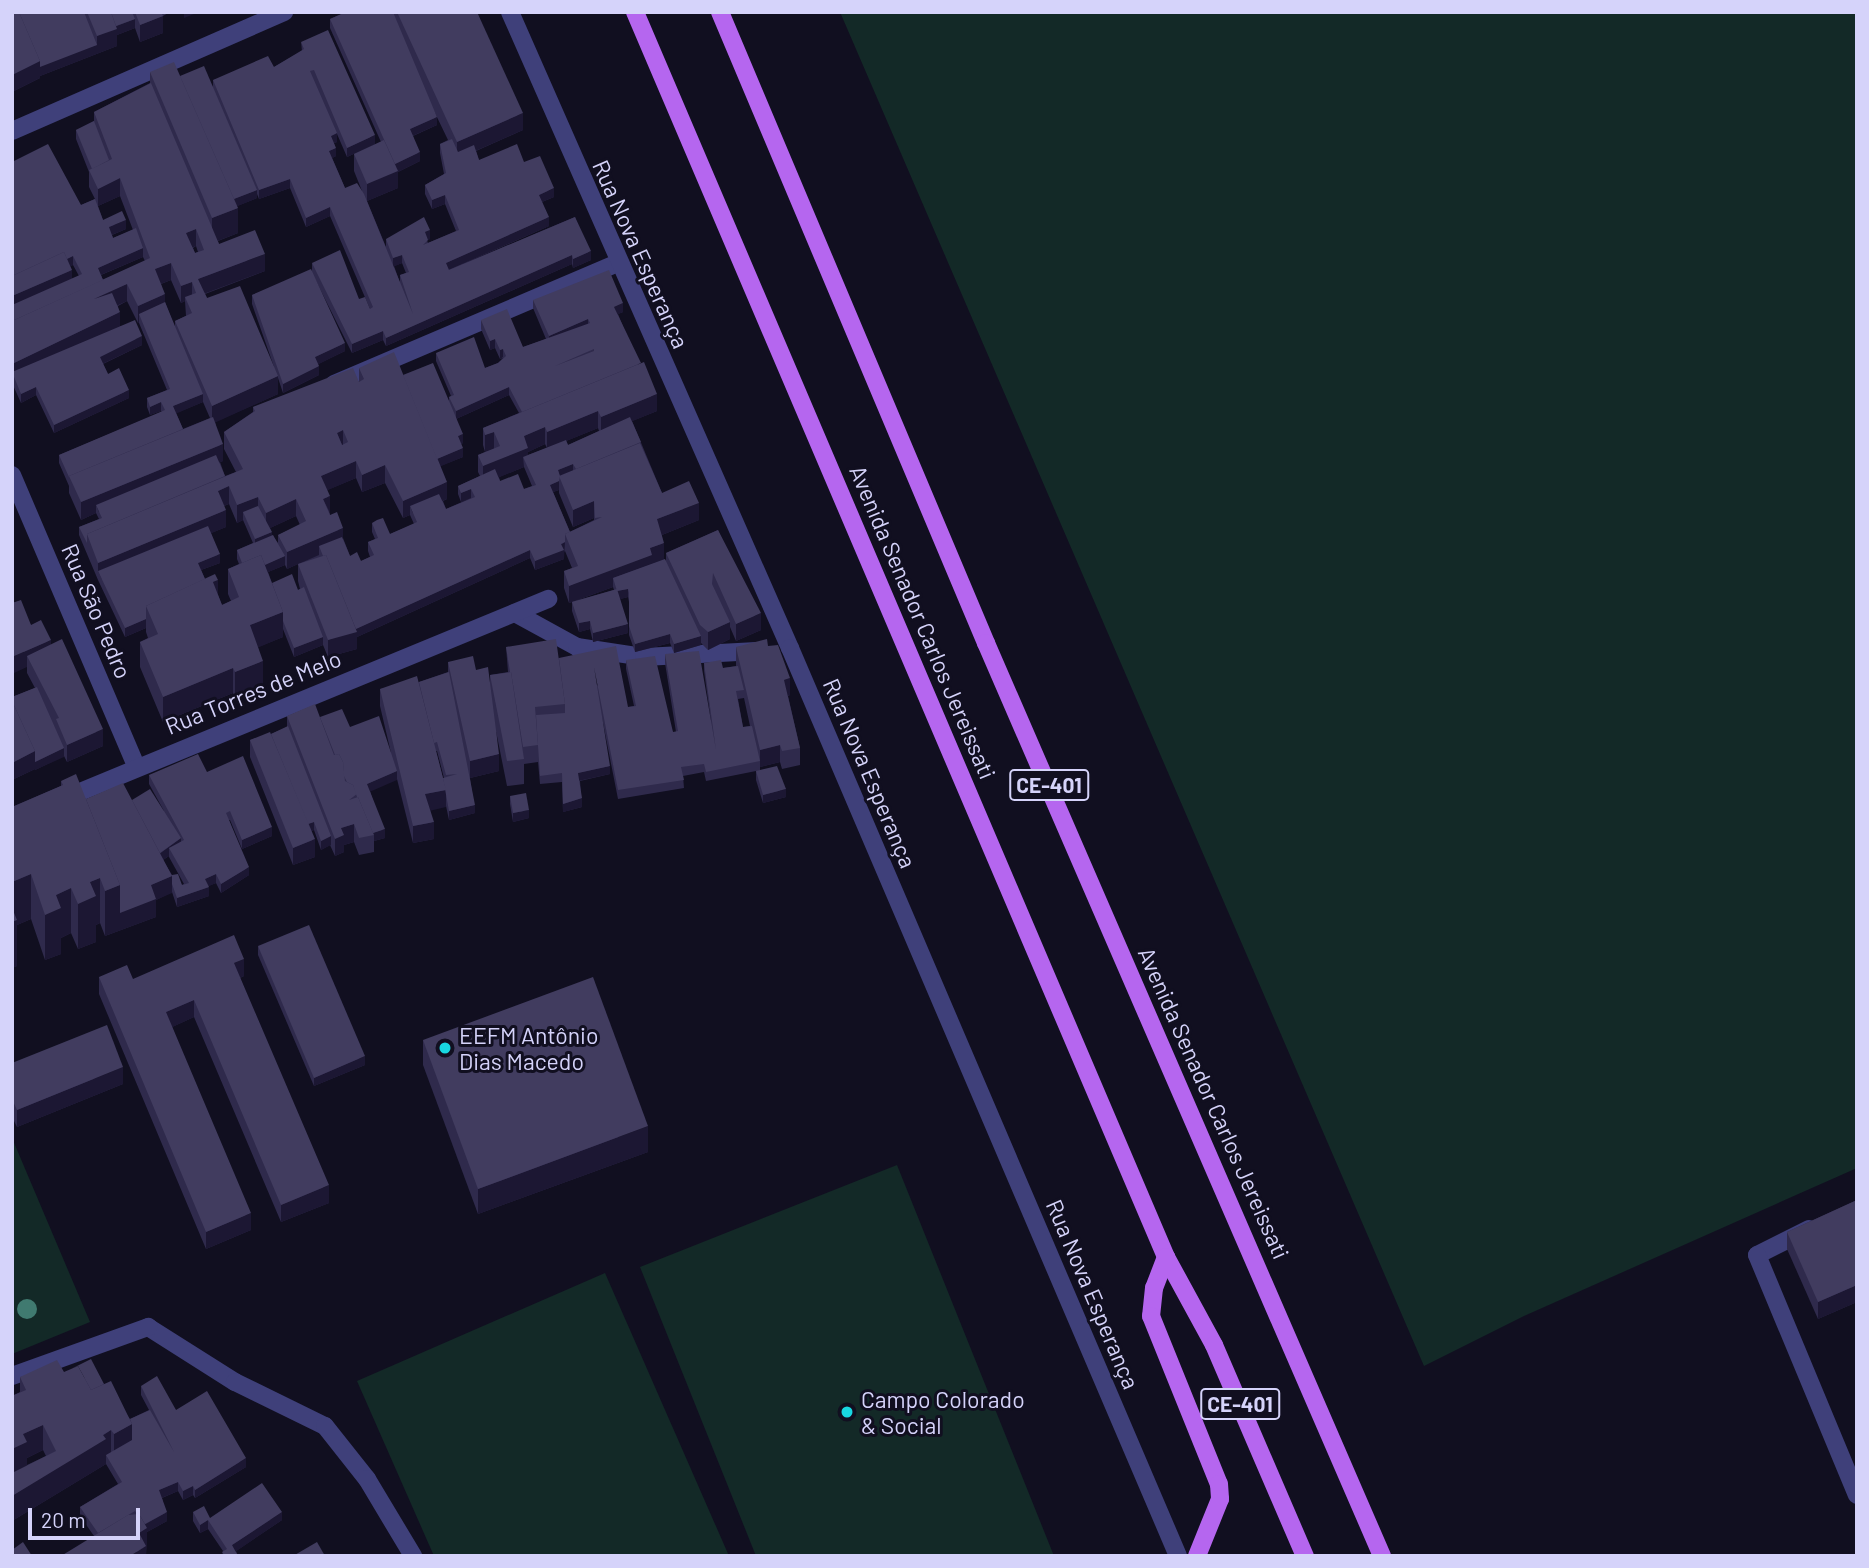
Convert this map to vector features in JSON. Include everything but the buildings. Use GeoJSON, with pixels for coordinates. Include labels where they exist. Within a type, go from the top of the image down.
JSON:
{"type":"FeatureCollection","features":[{"type":"Feature","properties":{"kind":"main road","name":"Avenida Senador Carlos Jereissati"},"geometry":{"type":"LineString","coordinates":[[635,12],[1166,1257],[1214,1345],[1305,1556]]}},
{"type":"Feature","properties":{"kind":"main road","name":"Avenida Senador Carlos Jereissati"},"geometry":{"type":"LineString","coordinates":[[720,12],[986,643],[1382,1556]]}},
{"type":"Feature","properties":{"kind":"main road"},"geometry":{"type":"LineString","coordinates":[[1166,1257],[1154,1288],[1151,1316],[1219,1484],[1220,1499],[1197,1556]]}},
{"type":"Feature","properties":{"kind":"street"},"geometry":{"type":"LineString","coordinates":[[12,131],[284,12]]}},
{"type":"Feature","properties":{"kind":"street","name":"Rua Nova Esperança"},"geometry":{"type":"LineString","coordinates":[[510,12],[618,263],[790,648],[1178,1556]]}},
{"type":"Feature","properties":{"kind":"street"},"geometry":{"type":"LineString","coordinates":[[315,392],[618,263]]}},
{"type":"Feature","properties":{"kind":"street","name":"Rua São Pedro"},"geometry":{"type":"LineString","coordinates":[[12,475],[136,766]]}},
{"type":"Feature","properties":{"kind":"street","name":"Rua Torres de Melo"},"geometry":{"type":"LineString","coordinates":[[50,805],[136,766],[548,599]]}},
{"type":"Feature","properties":{"kind":"street"},"geometry":{"type":"LineString","coordinates":[[515,612],[577,647],[644,657],[790,648]]}},
{"type":"Feature","properties":{"kind":"street"},"geometry":{"type":"LineString","coordinates":[[1823,1222],[1756,1255],[1857,1495]]}},
{"type":"Feature","properties":{"kind":"street"},"geometry":{"type":"LineString","coordinates":[[12,1376],[148,1327],[235,1382],[326,1426],[366,1479],[413,1556]]}},
{"type":"Feature","properties":{"kind":"green space"},"geometry":{"type":"Polygon","coordinates":[[[840,12],[1857,12],[1857,1168],[1524,1316],[1424,1366],[840,12]]]}},
{"type":"Feature","properties":{"kind":"green space"},"geometry":{"type":"Polygon","coordinates":[[[12,1138],[90,1322],[12,1354],[12,1138]]]}},
{"type":"Feature","properties":{"kind":"green space","name":"Campo Colorado & Social"},"geometry":{"type":"Polygon","coordinates":[[[897,1165],[1054,1556],[756,1556],[640,1267],[897,1165]]]}},
{"type":"Feature","properties":{"kind":"green space"},"geometry":{"type":"Polygon","coordinates":[[[605,1273],[729,1556],[434,1556],[357,1381],[605,1273]]]}},
{"type":"Feature","properties":{"kind":"place","name":"EEFM Antônio Dias Macedo"},"geometry":{"type":"Point","coordinates":[445,1048]}},
{"type":"Feature","properties":{"kind":"place","name":"Campo Colorado & Social"},"geometry":{"type":"Point","coordinates":[847,1412]}}]}
